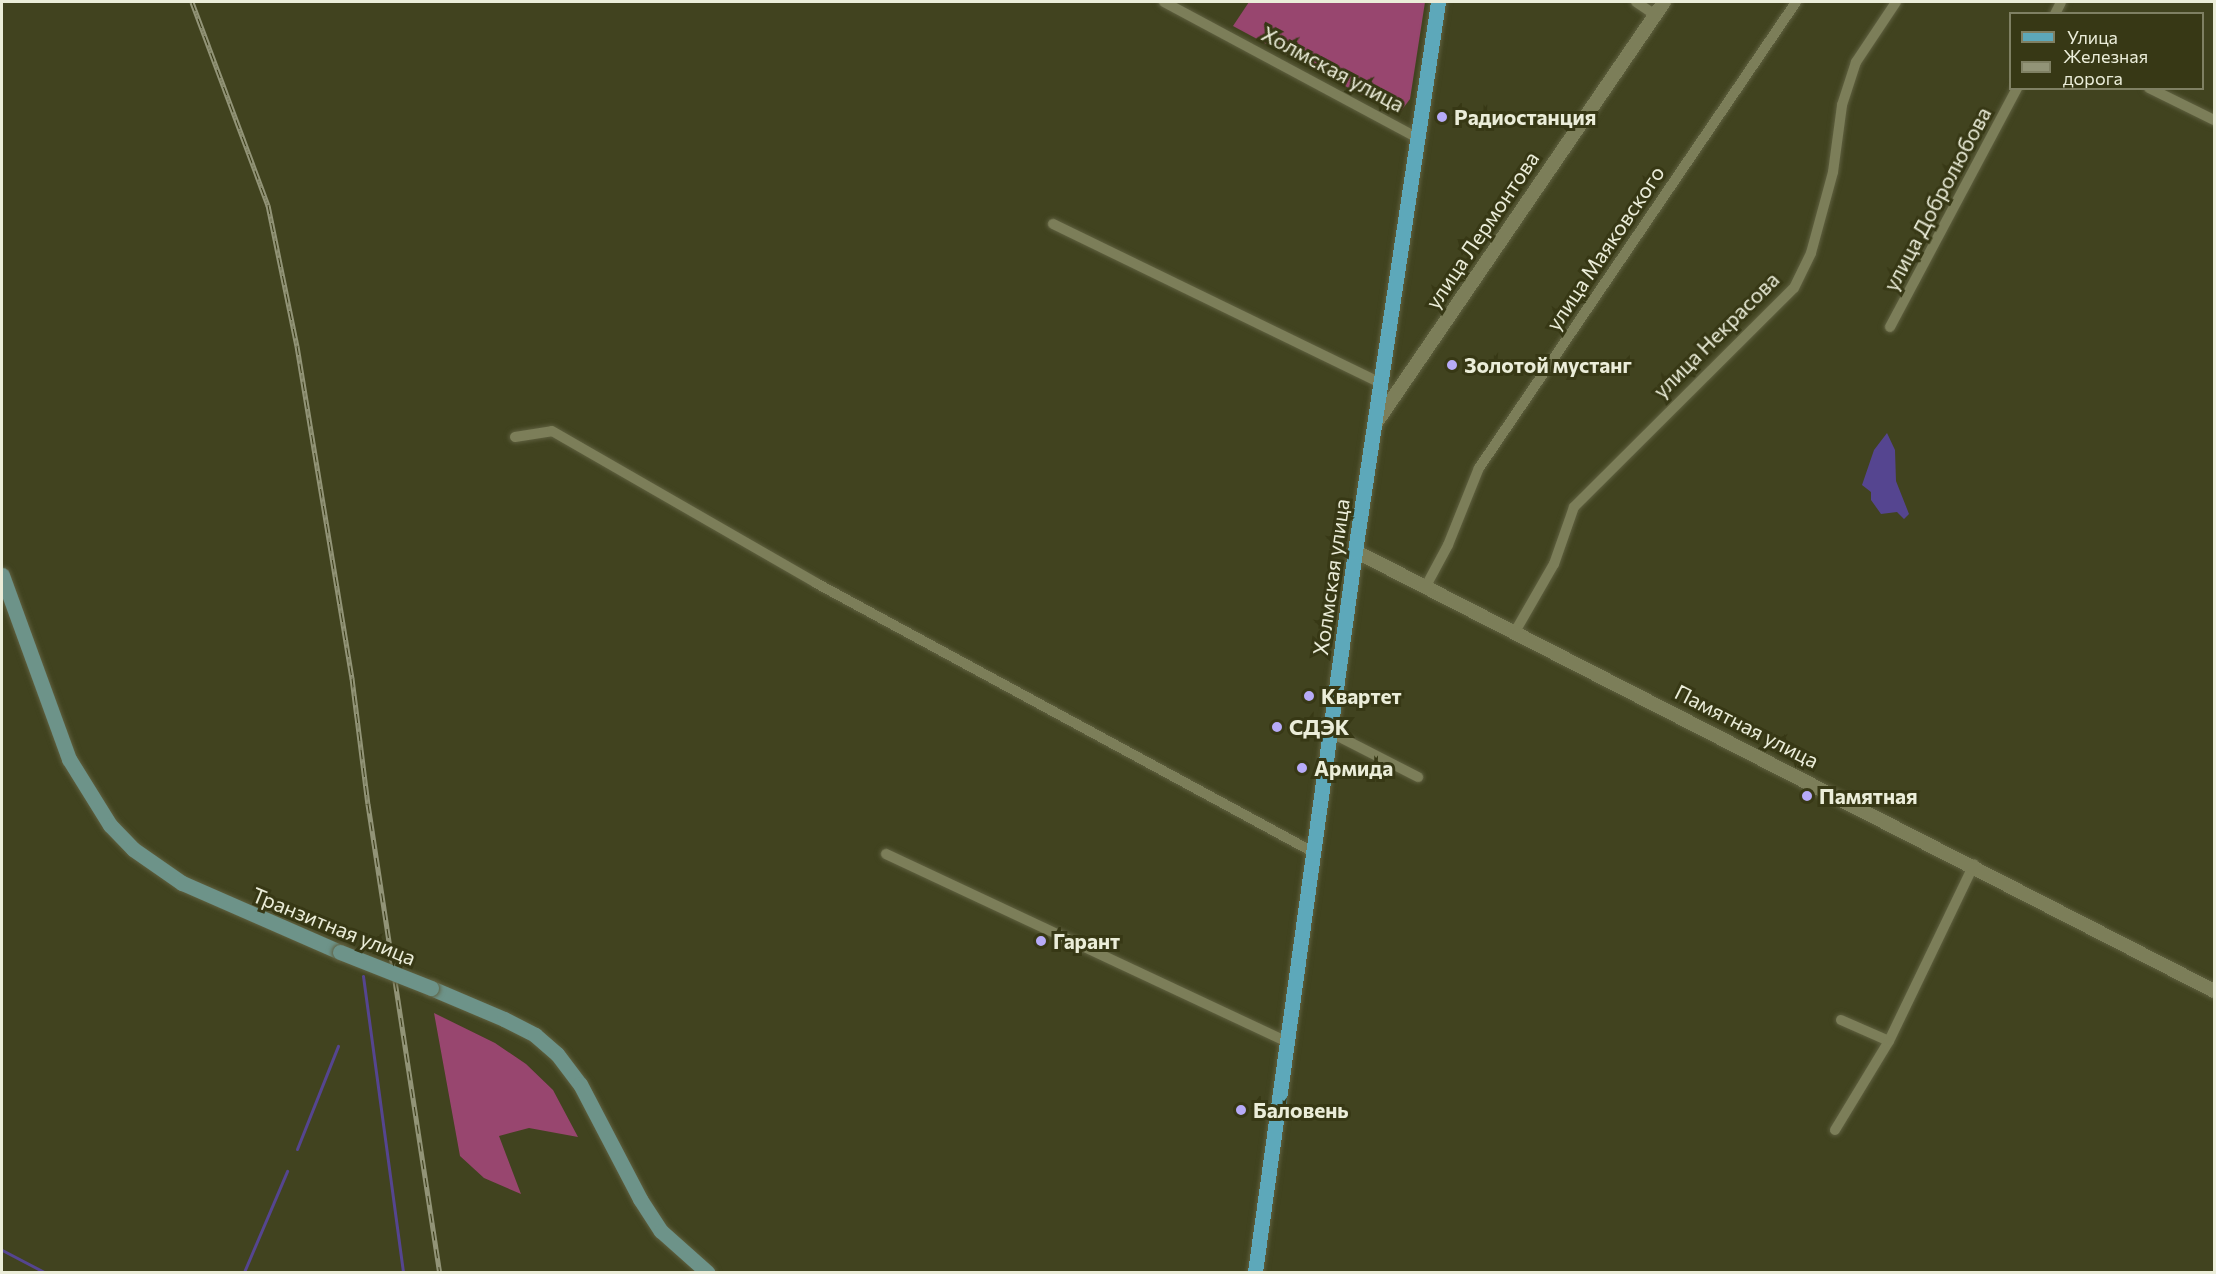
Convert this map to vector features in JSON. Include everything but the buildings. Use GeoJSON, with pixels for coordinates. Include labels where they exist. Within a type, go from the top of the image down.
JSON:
{"type":"FeatureCollection","features":[{"type":"Feature","properties":{"kind":"main road","name":"Холмская улица"},"geometry":{"type":"LineString","coordinates":[[1255,1272],[1355,551],[1438,2]]}},
{"type":"Feature","properties":{"kind":"main road","name":"Транзитная улица"},"geometry":{"type":"LineString","coordinates":[[2,575],[69,759],[88,795],[110,825],[133,849],[182,883],[340,952],[504,1019],[535,1035],[557,1054],[580,1084],[640,1199],[662,1231],[707,1272]]}},
{"type":"Feature","properties":{"kind":"street","name":"Холмская улица"},"geometry":{"type":"LineString","coordinates":[[1164,2],[1419,139]]}},
{"type":"Feature","properties":{"kind":"street"},"geometry":{"type":"LineString","coordinates":[[1636,2],[1655,15]]}},
{"type":"Feature","properties":{"kind":"street","name":"улица Лермонтова"},"geometry":{"type":"LineString","coordinates":[[1376,423],[1664,2]]}},
{"type":"Feature","properties":{"kind":"street","name":"улица Маяковского"},"geometry":{"type":"LineString","coordinates":[[1426,586],[1448,545],[1479,468],[1796,2]]}},
{"type":"Feature","properties":{"kind":"street","name":"улица Некрасова"},"geometry":{"type":"LineString","coordinates":[[1516,630],[1554,564],[1574,507],[1794,288],[1810,253],[1833,172],[1842,105],[1856,62],[1896,2]]}},
{"type":"Feature","properties":{"kind":"street","name":"улица Добролюбова"},"geometry":{"type":"LineString","coordinates":[[1890,327],[2016,90]]}},
{"type":"Feature","properties":{"kind":"street"},"geometry":{"type":"LineString","coordinates":[[2153,90],[2214,120]]}},
{"type":"Feature","properties":{"kind":"street"},"geometry":{"type":"LineString","coordinates":[[1053,224],[1382,384]]}},
{"type":"Feature","properties":{"kind":"street"},"geometry":{"type":"LineString","coordinates":[[515,437],[552,431],[816,583],[1313,852]]}},
{"type":"Feature","properties":{"kind":"street","name":"Памятная улица"},"geometry":{"type":"LineString","coordinates":[[1355,551],[1516,630],[1974,864],[2214,991]]}},
{"type":"Feature","properties":{"kind":"street"},"geometry":{"type":"LineString","coordinates":[[1330,732],[1418,777]]}},
{"type":"Feature","properties":{"kind":"street"},"geometry":{"type":"LineString","coordinates":[[886,854],[1287,1042]]}},
{"type":"Feature","properties":{"kind":"street"},"geometry":{"type":"LineString","coordinates":[[1834,1130],[1888,1041],[1974,864]]}},
{"type":"Feature","properties":{"kind":"street"},"geometry":{"type":"LineString","coordinates":[[1841,1020],[1888,1041]]}},
{"type":"Feature","properties":{"kind":"shaded area"},"geometry":{"type":"Polygon","coordinates":[[[1249,2],[1425,2],[1410,99],[1401,111],[1388,109],[1233,26],[1249,2]]]}},
{"type":"Feature","properties":{"kind":"shaded area"},"geometry":{"type":"Polygon","coordinates":[[[1887,433],[1895,450],[1896,481],[1909,514],[1904,519],[1897,512],[1881,514],[1871,500],[1871,492],[1862,485],[1874,450],[1887,433]]]}},
{"type":"Feature","properties":{"kind":"shaded area"},"geometry":{"type":"Polygon","coordinates":[[[434,1013],[495,1043],[526,1064],[553,1090],[578,1137],[529,1128],[499,1136],[521,1194],[484,1178],[460,1156],[434,1013]]]}},
{"type":"Feature","properties":{"kind":"waterway"},"geometry":{"type":"LineString","coordinates":[[363,976],[403,1272]]}},
{"type":"Feature","properties":{"kind":"waterway"},"geometry":{"type":"LineString","coordinates":[[297,1149],[338,1046]]}},
{"type":"Feature","properties":{"kind":"waterway"},"geometry":{"type":"LineString","coordinates":[[244,1272],[287,1171]]}},
{"type":"Feature","properties":{"kind":"waterway"},"geometry":{"type":"LineString","coordinates":[[2,1250],[44,1272]]}},
{"type":"Feature","properties":{"kind":"railway"},"geometry":{"type":"LineString","coordinates":[[192,2],[268,205],[297,346],[352,678],[368,804],[440,1272]]}},
{"type":"Feature","properties":{"kind":"place","name":"Радиостанция"},"geometry":{"type":"Point","coordinates":[1442,117]}},
{"type":"Feature","properties":{"kind":"place","name":"Золотой мустанг"},"geometry":{"type":"Point","coordinates":[1452,365]}},
{"type":"Feature","properties":{"kind":"place","name":"Квартет"},"geometry":{"type":"Point","coordinates":[1309,696]}},
{"type":"Feature","properties":{"kind":"place","name":"СДЭК"},"geometry":{"type":"Point","coordinates":[1277,727]}},
{"type":"Feature","properties":{"kind":"place","name":"Армида"},"geometry":{"type":"Point","coordinates":[1302,768]}},
{"type":"Feature","properties":{"kind":"place","name":"Памятная"},"geometry":{"type":"Point","coordinates":[1807,796]}},
{"type":"Feature","properties":{"kind":"place","name":"Гарант"},"geometry":{"type":"Point","coordinates":[1041,941]}},
{"type":"Feature","properties":{"kind":"place","name":"Баловень"},"geometry":{"type":"Point","coordinates":[1241,1110]}}]}
